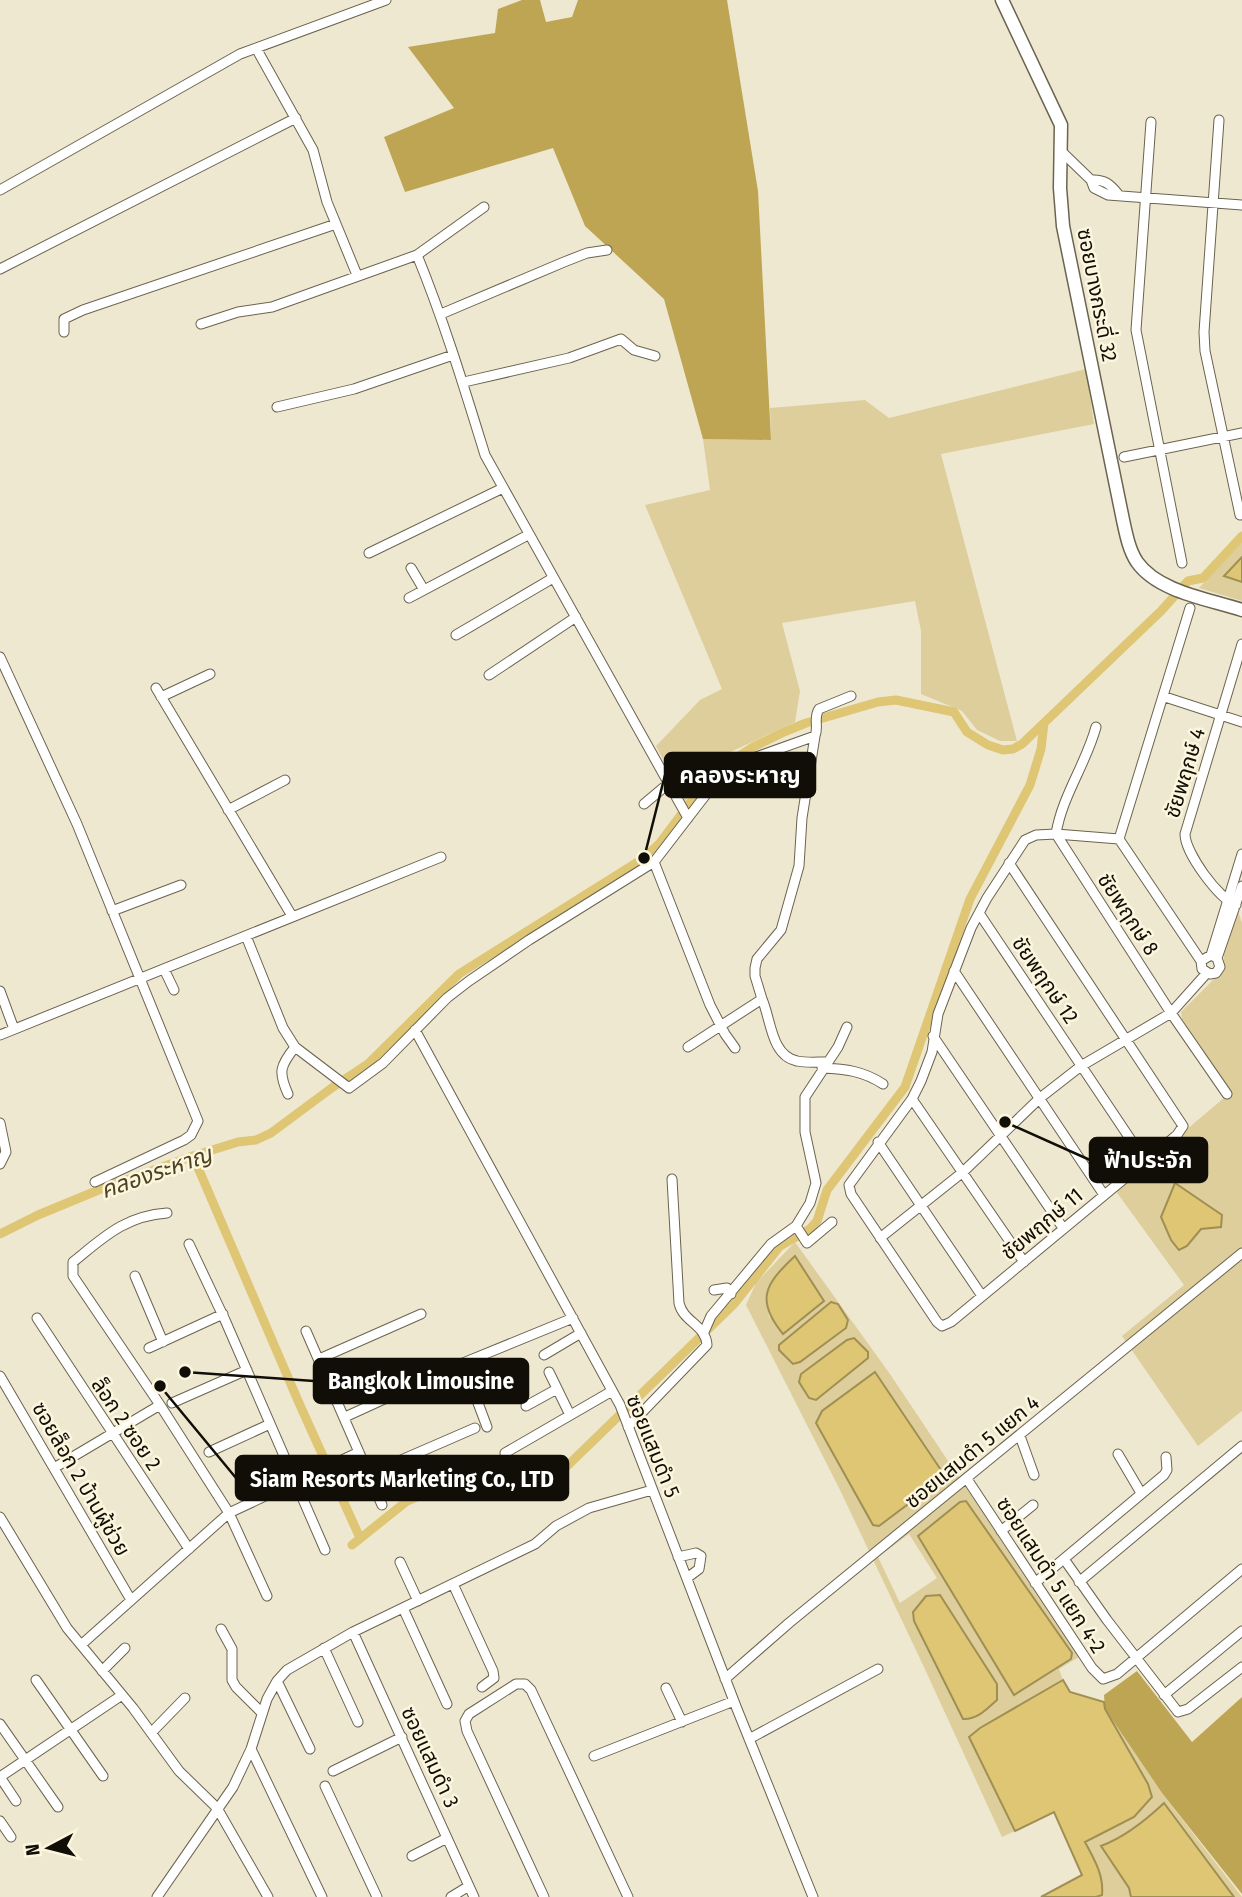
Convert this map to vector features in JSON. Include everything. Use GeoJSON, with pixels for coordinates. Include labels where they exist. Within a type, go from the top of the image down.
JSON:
{"type":"FeatureCollection","features":[{"type":"Feature","properties":{"kind":"street"},"geometry":{"type":"LineString","coordinates":[[0,190],[240,54],[386,0]]}},
{"type":"Feature","properties":{"kind":"street","name":"ซอยบางกระดี่ 32"},"geometry":{"type":"LineString","coordinates":[[1002,0],[1059,118],[1063,134],[1060,188],[1063,226],[1128,541],[1136,561],[1157,582],[1192,601],[1242,610]]}},
{"type":"Feature","properties":{"kind":"street"},"geometry":{"type":"LineString","coordinates":[[256,48],[313,150],[336,224],[358,275]]}},
{"type":"Feature","properties":{"kind":"street"},"geometry":{"type":"LineString","coordinates":[[0,270],[296,118]]}},
{"type":"Feature","properties":{"kind":"street"},"geometry":{"type":"LineString","coordinates":[[1219,120],[1204,332],[1205,351],[1240,515]]}},
{"type":"Feature","properties":{"kind":"street"},"geometry":{"type":"LineString","coordinates":[[1151,122],[1136,330],[1182,563]]}},
{"type":"Feature","properties":{"kind":"street"},"geometry":{"type":"LineString","coordinates":[[1061,151],[1091,180],[1094,187],[1108,195],[1242,205]]}},
{"type":"Feature","properties":{"kind":"street"},"geometry":{"type":"LineString","coordinates":[[201,324],[238,312],[272,307],[417,255],[484,208]]}},
{"type":"Feature","properties":{"kind":"street"},"geometry":{"type":"LineString","coordinates":[[64,332],[64,318],[83,310],[336,224]]}},
{"type":"Feature","properties":{"kind":"street"},"geometry":{"type":"LineString","coordinates":[[441,314],[587,253],[607,250]]}},
{"type":"Feature","properties":{"kind":"street"},"geometry":{"type":"LineString","coordinates":[[417,255],[441,314],[485,455],[685,813]]}},
{"type":"Feature","properties":{"kind":"street"},"geometry":{"type":"LineString","coordinates":[[464,382],[569,358],[621,340],[634,350],[655,356]]}},
{"type":"Feature","properties":{"kind":"street"},"geometry":{"type":"LineString","coordinates":[[277,407],[354,389],[453,355]]}},
{"type":"Feature","properties":{"kind":"street"},"geometry":{"type":"LineString","coordinates":[[1124,457],[1242,433]]}},
{"type":"Feature","properties":{"kind":"street"},"geometry":{"type":"LineString","coordinates":[[369,553],[503,488]]}},
{"type":"Feature","properties":{"kind":"street"},"geometry":{"type":"LineString","coordinates":[[409,598],[528,535]]}},
{"type":"Feature","properties":{"kind":"street"},"geometry":{"type":"LineString","coordinates":[[411,568],[424,590]]}},
{"type":"Feature","properties":{"kind":"street"},"geometry":{"type":"LineString","coordinates":[[456,635],[553,578]]}},
{"type":"Feature","properties":{"kind":"street"},"geometry":{"type":"LineString","coordinates":[[1119,839],[1192,601]]}},
{"type":"Feature","properties":{"kind":"street"},"geometry":{"type":"LineString","coordinates":[[489,675],[576,617]]}},
{"type":"Feature","properties":{"kind":"street"},"geometry":{"type":"LineString","coordinates":[[1221,715],[1242,644]]}},
{"type":"Feature","properties":{"kind":"street"},"geometry":{"type":"LineString","coordinates":[[0,657],[77,824],[198,1121],[184,1140],[95,1182]]}},
{"type":"Feature","properties":{"kind":"street"},"geometry":{"type":"LineString","coordinates":[[210,674],[158,692],[292,916]]}},
{"type":"Feature","properties":{"kind":"street"},"geometry":{"type":"LineString","coordinates":[[851,696],[820,709],[816,717],[816,733],[802,818],[799,866],[781,930],[757,959],[755,968],[775,1039],[788,1058],[854,1070],[883,1084]]}},
{"type":"Feature","properties":{"kind":"street"},"geometry":{"type":"LineString","coordinates":[[1164,697],[1242,722]]}},
{"type":"Feature","properties":{"kind":"street","name":"ชัยพฤกษ์ 4"},"geometry":{"type":"LineString","coordinates":[[1221,715],[1185,840],[1215,888],[1236,905]]}},
{"type":"Feature","properties":{"kind":"street"},"geometry":{"type":"LineString","coordinates":[[1056,834],[1062,810],[1089,752],[1096,727]]}},
{"type":"Feature","properties":{"kind":"street"},"geometry":{"type":"LineString","coordinates":[[246,936],[284,1028],[295,1047],[349,1088],[368,1075],[468,981],[654,862],[685,813],[727,774],[745,761],[816,733]]}},
{"type":"Feature","properties":{"kind":"street"},"geometry":{"type":"LineString","coordinates":[[228,810],[285,780]]}},
{"type":"Feature","properties":{"kind":"street"},"geometry":{"type":"LineString","coordinates":[[644,804],[669,783]]}},
{"type":"Feature","properties":{"kind":"street"},"geometry":{"type":"LineString","coordinates":[[1119,839],[1056,834],[1029,836],[979,913],[935,1023],[927,1069],[912,1099],[878,1142],[848,1188],[880,1238],[962,1172],[1002,1137],[1040,1098],[1081,1066],[1171,1013],[1206,974]]}},
{"type":"Feature","properties":{"kind":"street","name":"ชัยพฤกษ์ 8"},"geometry":{"type":"LineString","coordinates":[[1056,834],[1171,1013],[1227,1094]]}},
{"type":"Feature","properties":{"kind":"street"},"geometry":{"type":"LineString","coordinates":[[1119,839],[1201,961],[1202,970],[1206,974],[1213,974],[1218,970],[1220,964],[1214,956]]}},
{"type":"Feature","properties":{"kind":"street"},"geometry":{"type":"LineString","coordinates":[[1236,905],[1242,854]]}},
{"type":"Feature","properties":{"kind":"street"},"geometry":{"type":"LineString","coordinates":[[0,1035],[441,857]]}},
{"type":"Feature","properties":{"kind":"street"},"geometry":{"type":"LineString","coordinates":[[654,862],[710,1005],[735,1048]]}},
{"type":"Feature","properties":{"kind":"street"},"geometry":{"type":"LineString","coordinates":[[1009,863],[1125,1039]]}},
{"type":"Feature","properties":{"kind":"street"},"geometry":{"type":"LineString","coordinates":[[112,911],[181,886]]}},
{"type":"Feature","properties":{"kind":"street"},"geometry":{"type":"LineString","coordinates":[[1201,961],[1214,956],[1242,886]]}},
{"type":"Feature","properties":{"kind":"street","name":"ชัยพฤกษ์ 12"},"geometry":{"type":"LineString","coordinates":[[979,913],[1145,1161]]}},
{"type":"Feature","properties":{"kind":"street"},"geometry":{"type":"LineString","coordinates":[[164,969],[174,990]]}},
{"type":"Feature","properties":{"kind":"street"},"geometry":{"type":"LineString","coordinates":[[954,971],[1104,1195]]}},
{"type":"Feature","properties":{"kind":"street"},"geometry":{"type":"LineString","coordinates":[[0,991],[14,1029]]}},
{"type":"Feature","properties":{"kind":"street"},"geometry":{"type":"LineString","coordinates":[[688,1047],[762,999]]}},
{"type":"Feature","properties":{"kind":"street"},"geometry":{"type":"LineString","coordinates":[[628,1426],[707,1345],[704,1332],[707,1321],[771,1244],[796,1226],[810,1203],[817,1182],[805,1132],[805,1097],[847,1027]]}},
{"type":"Feature","properties":{"kind":"street","name":"ซอยแสมดำ 5"},"geometry":{"type":"LineString","coordinates":[[415,1030],[620,1405],[725,1679],[813,1897]]}},
{"type":"Feature","properties":{"kind":"street"},"geometry":{"type":"LineString","coordinates":[[933,1035],[1063,1228]]}},
{"type":"Feature","properties":{"kind":"street","name":"ชัยพฤกษ์ 11"},"geometry":{"type":"LineString","coordinates":[[880,1238],[939,1325],[946,1325],[1024,1262],[1181,1131],[1182,1126],[1125,1039]]}},
{"type":"Feature","properties":{"kind":"street"},"geometry":{"type":"LineString","coordinates":[[288,1094],[281,1071],[284,1061],[295,1047]]}},
{"type":"Feature","properties":{"kind":"street"},"geometry":{"type":"LineString","coordinates":[[912,1099],[1024,1262]]}},
{"type":"Feature","properties":{"kind":"street"},"geometry":{"type":"LineString","coordinates":[[0,1124],[6,1152],[0,1164]]}},
{"type":"Feature","properties":{"kind":"street"},"geometry":{"type":"LineString","coordinates":[[878,1142],[982,1296]]}},
{"type":"Feature","properties":{"kind":"street"},"geometry":{"type":"LineString","coordinates":[[672,1179],[679,1303],[684,1315],[704,1332]]}},
{"type":"Feature","properties":{"kind":"street"},"geometry":{"type":"LineString","coordinates":[[167,1213],[148,1214],[120,1226],[73,1262],[73,1276],[229,1513],[267,1596]]}},
{"type":"Feature","properties":{"kind":"street"},"geometry":{"type":"LineString","coordinates":[[796,1226],[807,1243],[832,1222]]}},
{"type":"Feature","properties":{"kind":"street"},"geometry":{"type":"LineString","coordinates":[[189,1244],[223,1314],[326,1550]]}},
{"type":"Feature","properties":{"kind":"street","name":"ซอยแสมดำ 5 แยก 4"},"geometry":{"type":"LineString","coordinates":[[725,1679],[789,1623],[1242,1253]]}},
{"type":"Feature","properties":{"kind":"street"},"geometry":{"type":"LineString","coordinates":[[135,1276],[163,1342]]}},
{"type":"Feature","properties":{"kind":"street"},"geometry":{"type":"LineString","coordinates":[[714,1290],[726,1288],[731,1294]]}},
{"type":"Feature","properties":{"kind":"street"},"geometry":{"type":"LineString","coordinates":[[149,1348],[223,1314]]}},
{"type":"Feature","properties":{"kind":"street"},"geometry":{"type":"LineString","coordinates":[[319,1359],[421,1314]]}},
{"type":"Feature","properties":{"kind":"street","name":"ล็อก 2 ซอย 2"},"geometry":{"type":"LineString","coordinates":[[37,1318],[189,1549]]}},
{"type":"Feature","properties":{"kind":"street"},"geometry":{"type":"LineString","coordinates":[[345,1417],[463,1363],[573,1318]]}},
{"type":"Feature","properties":{"kind":"street"},"geometry":{"type":"LineString","coordinates":[[306,1331],[382,1505]]}},
{"type":"Feature","properties":{"kind":"street"},"geometry":{"type":"LineString","coordinates":[[544,1355],[582,1333]]}},
{"type":"Feature","properties":{"kind":"street"},"geometry":{"type":"LineString","coordinates":[[463,1363],[487,1427]]}},
{"type":"Feature","properties":{"kind":"street"},"geometry":{"type":"LineString","coordinates":[[172,1404],[247,1370]]}},
{"type":"Feature","properties":{"kind":"street"},"geometry":{"type":"LineString","coordinates":[[549,1373],[570,1415]]}},
{"type":"Feature","properties":{"kind":"street","name":"ซอยล็อก 2 บ้านผู้ช่วย"},"geometry":{"type":"LineString","coordinates":[[0,1376],[131,1600]]}},
{"type":"Feature","properties":{"kind":"street"},"geometry":{"type":"LineString","coordinates":[[526,1406],[557,1389]]}},
{"type":"Feature","properties":{"kind":"street"},"geometry":{"type":"LineString","coordinates":[[505,1453],[612,1391]]}},
{"type":"Feature","properties":{"kind":"street"},"geometry":{"type":"LineString","coordinates":[[54,1468],[160,1405]]}},
{"type":"Feature","properties":{"kind":"street"},"geometry":{"type":"LineString","coordinates":[[209,1452],[270,1424]]}},
{"type":"Feature","properties":{"kind":"street"},"geometry":{"type":"LineString","coordinates":[[369,1474],[475,1428]]}},
{"type":"Feature","properties":{"kind":"street"},"geometry":{"type":"LineString","coordinates":[[1020,1436],[1034,1475]]}},
{"type":"Feature","properties":{"kind":"street"},"geometry":{"type":"LineString","coordinates":[[1079,1583],[1242,1446]]}},
{"type":"Feature","properties":{"kind":"street"},"geometry":{"type":"LineString","coordinates":[[81,1645],[229,1513],[359,1452]]}},
{"type":"Feature","properties":{"kind":"street"},"geometry":{"type":"LineString","coordinates":[[1118,1454],[1142,1493]]}},
{"type":"Feature","properties":{"kind":"street"},"geometry":{"type":"LineString","coordinates":[[1035,1583],[1164,1475],[1167,1470],[1166,1457]]}},
{"type":"Feature","properties":{"kind":"street","name":"ซอยแสมดำ 5 แยก 4-2"},"geometry":{"type":"LineString","coordinates":[[967,1479],[1098,1676],[1103,1679],[1112,1678],[1242,1569]]}},
{"type":"Feature","properties":{"kind":"street"},"geometry":{"type":"LineString","coordinates":[[157,1897],[233,1787],[251,1749],[262,1713],[277,1681],[287,1670],[353,1632],[535,1544],[556,1526],[589,1508],[652,1490]]}},
{"type":"Feature","properties":{"kind":"street"},"geometry":{"type":"LineString","coordinates":[[1001,1531],[1033,1505]]}},
{"type":"Feature","properties":{"kind":"street"},"geometry":{"type":"LineString","coordinates":[[0,1517],[60,1619],[179,1771],[217,1808],[268,1897]]}},
{"type":"Feature","properties":{"kind":"street"},"geometry":{"type":"LineString","coordinates":[[678,1557],[696,1553],[701,1556],[701,1566],[687,1578]]}},
{"type":"Feature","properties":{"kind":"street"},"geometry":{"type":"LineString","coordinates":[[1064,1559],[1079,1583],[1178,1712],[1188,1709],[1242,1667]]}},
{"type":"Feature","properties":{"kind":"street"},"geometry":{"type":"LineString","coordinates":[[400,1562],[418,1601]]}},
{"type":"Feature","properties":{"kind":"street"},"geometry":{"type":"LineString","coordinates":[[453,1584],[493,1671],[494,1678],[482,1687]]}},
{"type":"Feature","properties":{"kind":"street"},"geometry":{"type":"LineString","coordinates":[[404,1608],[447,1704]]}},
{"type":"Feature","properties":{"kind":"street"},"geometry":{"type":"LineString","coordinates":[[221,1629],[232,1649],[232,1680],[262,1713]]}},
{"type":"Feature","properties":{"kind":"street","name":"ซอยแสมดำ 3"},"geometry":{"type":"LineString","coordinates":[[353,1632],[474,1897]]}},
{"type":"Feature","properties":{"kind":"street"},"geometry":{"type":"LineString","coordinates":[[1164,1695],[1242,1632]]}},
{"type":"Feature","properties":{"kind":"street"},"geometry":{"type":"LineString","coordinates":[[102,1671],[125,1648]]}},
{"type":"Feature","properties":{"kind":"street"},"geometry":{"type":"LineString","coordinates":[[324,1648],[358,1722]]}},
{"type":"Feature","properties":{"kind":"street"},"geometry":{"type":"LineString","coordinates":[[749,1739],[878,1669]]}},
{"type":"Feature","properties":{"kind":"street"},"geometry":{"type":"LineString","coordinates":[[36,1680],[103,1776]]}},
{"type":"Feature","properties":{"kind":"street"},"geometry":{"type":"LineString","coordinates":[[277,1681],[310,1749]]}},
{"type":"Feature","properties":{"kind":"street"},"geometry":{"type":"LineString","coordinates":[[544,1897],[467,1731],[465,1721],[469,1714],[516,1684],[525,1684],[531,1689],[628,1897]]}},
{"type":"Feature","properties":{"kind":"street"},"geometry":{"type":"LineString","coordinates":[[666,1688],[682,1722]]}},
{"type":"Feature","properties":{"kind":"street"},"geometry":{"type":"LineString","coordinates":[[16,1801],[0,1777],[122,1695]]}},
{"type":"Feature","properties":{"kind":"street"},"geometry":{"type":"LineString","coordinates":[[151,1733],[185,1698]]}},
{"type":"Feature","properties":{"kind":"street"},"geometry":{"type":"LineString","coordinates":[[594,1756],[734,1701]]}},
{"type":"Feature","properties":{"kind":"street"},"geometry":{"type":"LineString","coordinates":[[0,1724],[58,1807]]}},
{"type":"Feature","properties":{"kind":"street"},"geometry":{"type":"LineString","coordinates":[[333,1770],[402,1737]]}},
{"type":"Feature","properties":{"kind":"street"},"geometry":{"type":"LineString","coordinates":[[251,1749],[322,1897]]}},
{"type":"Feature","properties":{"kind":"street"},"geometry":{"type":"LineString","coordinates":[[326,1786],[377,1897]]}},
{"type":"Feature","properties":{"kind":"street"},"geometry":{"type":"LineString","coordinates":[[0,1821],[10,1837]]}},
{"type":"Feature","properties":{"kind":"street"},"geometry":{"type":"LineString","coordinates":[[412,1856],[447,1838]]}},
{"type":"Feature","properties":{"kind":"street"},"geometry":{"type":"LineString","coordinates":[[451,1897],[469,1886]]}},
{"type":"Feature","properties":{"kind":"shaded area"},"geometry":{"type":"Polygon","coordinates":[[[522,0],[540,0],[546,22],[572,17],[578,0],[727,0],[758,191],[771,440],[703,439],[664,299],[585,226],[553,148],[405,192],[384,137],[454,108],[408,47],[495,33],[498,9],[522,0]]]}},
{"type":"Feature","properties":{"kind":"shaded area"},"geometry":{"type":"Polygon","coordinates":[[[1086,369],[1094,424],[941,454],[1017,741],[1000,741],[977,730],[962,711],[921,694],[921,631],[915,601],[782,623],[800,691],[795,722],[726,754],[685,801],[656,746],[700,700],[722,689],[645,505],[710,490],[703,439],[771,440],[770,408],[865,400],[889,418],[1086,369]]]}},
{"type":"Feature","properties":{"kind":"shaded area"},"geometry":{"type":"Polygon","coordinates":[[[1242,542],[1242,557],[1225,576],[1242,582],[1242,601],[1199,588],[1242,542]]]}},
{"type":"Feature","properties":{"kind":"shaded area"},"geometry":{"type":"Polygon","coordinates":[[[1242,557],[1242,582],[1224,576],[1242,557]]]}},
{"type":"Feature","properties":{"kind":"shaded area"},"geometry":{"type":"Polygon","coordinates":[[[1238,911],[1242,923],[1242,1411],[1198,1446],[1122,1336],[1184,1285],[1115,1190],[1231,1092],[1182,1019],[1181,1012],[1219,974],[1224,959],[1223,951],[1238,911]],[[1176,1183],[1161,1217],[1187,1246],[1201,1229],[1194,1197],[1176,1183]]]}},
{"type":"Feature","properties":{"kind":"shaded area"},"geometry":{"type":"Polygon","coordinates":[[[1175,1183],[1222,1215],[1221,1227],[1201,1229],[1187,1246],[1179,1250],[1171,1240],[1161,1217],[1175,1183]]]}},
{"type":"Feature","properties":{"kind":"shaded area"},"geometry":{"type":"Polygon","coordinates":[[[795,1242],[890,1374],[1079,1657],[1059,1669],[1063,1680],[969,1737],[1015,1831],[1002,1837],[840,1490],[746,1305],[756,1283],[795,1242]],[[782,1268],[769,1287],[767,1303],[770,1319],[782,1268]],[[831,1302],[792,1364],[799,1362],[845,1328],[841,1308],[831,1302]],[[875,1372],[822,1411],[873,1525],[880,1526],[940,1480],[875,1372]],[[909,1534],[878,1557],[900,1603],[937,1578],[909,1534]],[[940,1595],[926,1596],[913,1612],[998,1696],[997,1684],[940,1595]],[[953,1596],[1014,1695],[1071,1659],[953,1596]]]}},
{"type":"Feature","properties":{"kind":"shaded area"},"geometry":{"type":"Polygon","coordinates":[[[795,1256],[824,1301],[783,1334],[769,1311],[767,1293],[777,1275],[795,1256]]]}},
{"type":"Feature","properties":{"kind":"shaded area"},"geometry":{"type":"Polygon","coordinates":[[[831,1302],[838,1304],[848,1320],[846,1328],[800,1362],[793,1364],[779,1350],[779,1345],[831,1302]]]}},
{"type":"Feature","properties":{"kind":"shaded area"},"geometry":{"type":"Polygon","coordinates":[[[854,1338],[868,1352],[868,1358],[816,1400],[809,1398],[799,1382],[801,1374],[847,1340],[854,1338]]]}},
{"type":"Feature","properties":{"kind":"shaded area"},"geometry":{"type":"Polygon","coordinates":[[[875,1372],[943,1473],[940,1480],[879,1526],[873,1525],[816,1423],[822,1411],[875,1372]]]}},
{"type":"Feature","properties":{"kind":"shaded area"},"geometry":{"type":"Polygon","coordinates":[[[966,1501],[1072,1653],[1071,1659],[1014,1695],[918,1536],[960,1502],[966,1501]]]}},
{"type":"Feature","properties":{"kind":"shaded area"},"geometry":{"type":"Polygon","coordinates":[[[940,1595],[997,1684],[997,1700],[973,1718],[963,1719],[914,1621],[913,1612],[926,1596],[940,1595]]]}},
{"type":"Feature","properties":{"kind":"shaded area"},"geometry":{"type":"Polygon","coordinates":[[[1137,1671],[1192,1742],[1242,1697],[1242,1894],[1162,1793],[1105,1709],[1104,1695],[1137,1671]]]}},
{"type":"Feature","properties":{"kind":"shaded area"},"geometry":{"type":"Polygon","coordinates":[[[1063,1680],[1070,1692],[1104,1702],[1105,1709],[1148,1784],[1152,1797],[1134,1817],[1085,1842],[1098,1867],[1101,1881],[1102,1895],[1096,1897],[1041,1897],[1082,1875],[1054,1812],[1015,1831],[969,1737],[1063,1680]]]}},
{"type":"Feature","properties":{"kind":"shaded area"},"geometry":{"type":"Polygon","coordinates":[[[1105,1709],[1162,1793],[1242,1897],[1234,1897],[1164,1803],[1134,1829],[1101,1847],[1129,1888],[1131,1897],[1096,1897],[1102,1895],[1085,1842],[1134,1817],[1148,1784],[1105,1709]]]}},
{"type":"Feature","properties":{"kind":"shaded area"},"geometry":{"type":"Polygon","coordinates":[[[1164,1803],[1234,1897],[1131,1897],[1129,1888],[1101,1846],[1134,1828],[1164,1803]]]}},
{"type":"Feature","properties":{"kind":"waterway","name":"คลองระหาญ"},"geometry":{"type":"LineString","coordinates":[[0,1234],[101,1189],[193,1156],[238,1142],[256,1140],[271,1133],[368,1064],[459,974],[644,858],[660,843],[716,771],[753,747],[784,732],[878,702],[896,700],[954,712],[967,732],[988,745],[1003,750],[1022,744],[1161,611],[1188,581],[1203,578],[1242,536]]}},
{"type":"Feature","properties":{"kind":"waterway"},"geometry":{"type":"LineString","coordinates":[[352,1545],[407,1501],[464,1477],[515,1473],[544,1476],[563,1470],[734,1304],[780,1246],[810,1229],[817,1221],[827,1190],[905,1087],[970,899],[1030,785],[1041,749],[1044,723]]}},
{"type":"Feature","properties":{"kind":"waterway"},"geometry":{"type":"LineString","coordinates":[[193,1156],[360,1538]]}},
{"type":"Feature","properties":{"kind":"place","name":"คลองระหาญ"},"geometry":{"type":"Point","coordinates":[644,858]}},
{"type":"Feature","properties":{"kind":"place","name":"ฟ้าประจัก"},"geometry":{"type":"Point","coordinates":[1005,1122]}},
{"type":"Feature","properties":{"kind":"place","name":"Bangkok Limousine"},"geometry":{"type":"Point","coordinates":[185,1372]}},
{"type":"Feature","properties":{"kind":"place","name":"Siam Resorts Marketing Co., LTD"},"geometry":{"type":"Point","coordinates":[160,1386]}}]}
